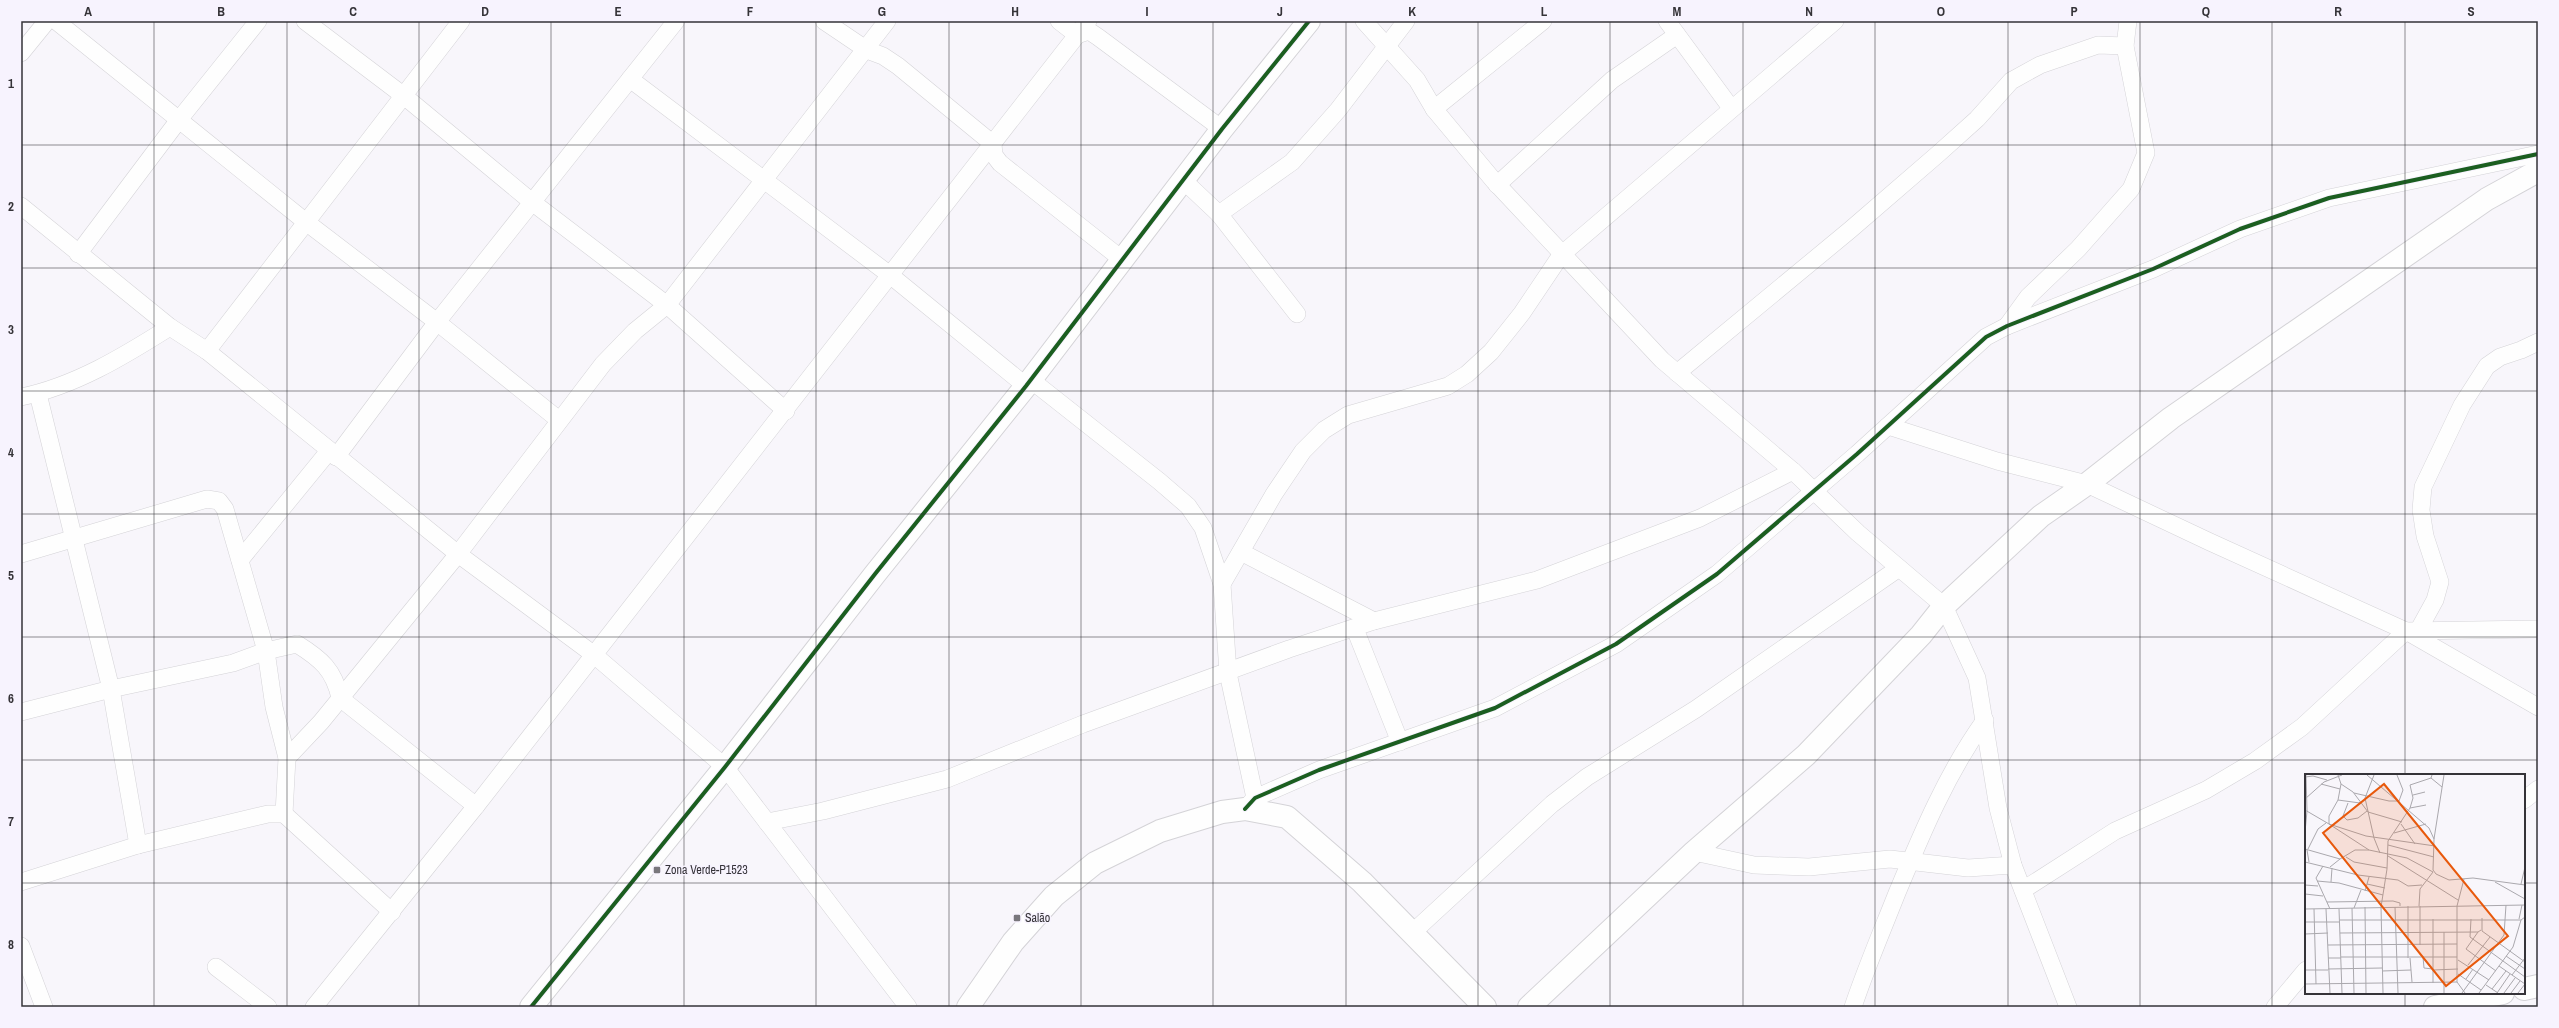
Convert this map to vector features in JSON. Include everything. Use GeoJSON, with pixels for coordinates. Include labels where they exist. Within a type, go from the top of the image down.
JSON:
{"type":"FeatureCollection","features":[{"type":"Feature","properties":{"kind":"street"},"geometry":{"type":"LineString","coordinates":[[21,52],[46,21]]}},
{"type":"Feature","properties":{"kind":"street"},"geometry":{"type":"LineString","coordinates":[[56,21],[178,121],[306,222],[437,322],[559,420]]}},
{"type":"Feature","properties":{"kind":"street"},"geometry":{"type":"LineString","coordinates":[[78,254],[178,121],[258,21]]}},
{"type":"Feature","properties":{"kind":"street"},"geometry":{"type":"LineString","coordinates":[[305,21],[404,96],[532,202],[667,305],[786,411]]}},
{"type":"Feature","properties":{"kind":"street"},"geometry":{"type":"LineString","coordinates":[[207,351],[461,21]]}},
{"type":"Feature","properties":{"kind":"street"},"geometry":{"type":"LineString","coordinates":[[240,560],[333,454],[676,21]]}},
{"type":"Feature","properties":{"kind":"street"},"geometry":{"type":"LineString","coordinates":[[824,21],[867,50],[884,56],[898,66],[993,144],[994,155],[1000,163],[1124,261]]}},
{"type":"Feature","properties":{"kind":"street"},"geometry":{"type":"LineString","coordinates":[[287,758],[306,739],[458,554],[603,364],[635,331],[667,305],[765,181],[810,119],[867,50],[887,21]]}},
{"type":"Feature","properties":{"kind":"street"},"geometry":{"type":"LineString","coordinates":[[1059,21],[1077,35]]}},
{"type":"Feature","properties":{"kind":"street"},"geometry":{"type":"LineString","coordinates":[[314,1007],[476,806],[593,654],[786,411],[1088,21]]}},
{"type":"Feature","properties":{"kind":"street"},"geometry":{"type":"LineString","coordinates":[[531,1007],[725,767],[875,574],[1029,383],[1124,261],[1222,129],[1309,21]]}},
{"type":"Feature","properties":{"kind":"street"},"geometry":{"type":"LineString","coordinates":[[1364,21],[1387,44],[1416,80],[1434,109],[1497,185],[1561,255],[1678,373],[1793,471],[1814,492],[1899,568],[1944,606],[1977,678],[1998,808],[2013,865],[2068,1007]]}},
{"type":"Feature","properties":{"kind":"street"},"geometry":{"type":"LineString","coordinates":[[1219,214],[1292,162],[1338,110],[1406,21]]}},
{"type":"Feature","properties":{"kind":"street"},"geometry":{"type":"LineString","coordinates":[[1434,109],[1543,21]]}},
{"type":"Feature","properties":{"kind":"street"},"geometry":{"type":"LineString","coordinates":[[1667,21],[1731,108]]}},
{"type":"Feature","properties":{"kind":"street"},"geometry":{"type":"LineString","coordinates":[[1222,584],[1274,494],[1303,451],[1324,430],[1348,415],[1448,386],[1467,374],[1491,352],[1522,313],[1561,255],[1731,108],[1835,21]]}},
{"type":"Feature","properties":{"kind":"street"},"geometry":{"type":"LineString","coordinates":[[2007,326],[2028,297],[2078,249],[2131,189],[2146,153],[2125,46],[2128,21]]}},
{"type":"Feature","properties":{"kind":"street"},"geometry":{"type":"LineString","coordinates":[[1077,35],[1089,31],[1222,129]]}},
{"type":"Feature","properties":{"kind":"street"},"geometry":{"type":"LineString","coordinates":[[1497,185],[1612,80],[1677,35]]}},
{"type":"Feature","properties":{"kind":"street"},"geometry":{"type":"LineString","coordinates":[[1678,373],[1932,159],[1977,119],[2011,81],[2040,65],[2098,45],[2125,46]]}},
{"type":"Feature","properties":{"kind":"street"},"geometry":{"type":"LineString","coordinates":[[630,79],[890,275],[1188,506],[1204,528],[1222,584],[1228,673],[1250,804]]}},
{"type":"Feature","properties":{"kind":"street"},"geometry":{"type":"LineString","coordinates":[[968,1007],[1013,942],[1054,896],[1095,863],[1160,831],[1250,804],[1319,770],[1495,708],[1616,644],[1717,574],[1814,492],[1986,337],[2007,326],[2153,269],[2240,229],[2329,198],[2538,154]]}},
{"type":"Feature","properties":{"kind":"street"},"geometry":{"type":"LineString","coordinates":[[1529,1007],[1694,852],[1806,755],[1921,635],[1944,606],[2041,516],[2087,484],[2171,418],[2467,212],[2487,199],[2538,171]]}},
{"type":"Feature","properties":{"kind":"street"},"geometry":{"type":"LineString","coordinates":[[1184,181],[1219,214],[1298,314]]}},
{"type":"Feature","properties":{"kind":"street"},"geometry":{"type":"LineString","coordinates":[[22,209],[170,328],[207,351],[458,554],[593,654],[725,767],[908,1007]]}},
{"type":"Feature","properties":{"kind":"street"},"geometry":{"type":"LineString","coordinates":[[21,397],[38,394],[115,362],[170,328]]}},
{"type":"Feature","properties":{"kind":"street"},"geometry":{"type":"LineString","coordinates":[[2023,890],[2115,831],[2206,790],[2255,761],[2302,727],[2412,631],[2434,600],[2440,582],[2425,536],[2421,510],[2423,487],[2462,405],[2487,366],[2500,357],[2538,342]]}},
{"type":"Feature","properties":{"kind":"street"},"geometry":{"type":"LineString","coordinates":[[38,394],[111,689],[138,845]]}},
{"type":"Feature","properties":{"kind":"street"},"geometry":{"type":"LineString","coordinates":[[1888,426],[1997,460],[2087,484],[2210,542],[2412,631],[2538,707]]}},
{"type":"Feature","properties":{"kind":"street"},"geometry":{"type":"LineString","coordinates":[[767,822],[823,811],[947,778],[1083,724],[1228,673],[1290,649],[1355,629],[1374,621],[1537,580],[1700,518],[1793,471]]}},
{"type":"Feature","properties":{"kind":"street"},"geometry":{"type":"LineString","coordinates":[[21,554],[207,500],[219,501],[225,509],[266,651],[274,707],[287,758],[284,814]]}},
{"type":"Feature","properties":{"kind":"street"},"geometry":{"type":"LineString","coordinates":[[1241,552],[1374,621]]}},
{"type":"Feature","properties":{"kind":"street"},"geometry":{"type":"LineString","coordinates":[[1412,933],[1552,804],[1587,777],[1696,708],[1899,568]]}},
{"type":"Feature","properties":{"kind":"street"},"geometry":{"type":"LineString","coordinates":[[1355,629],[1400,742]]}},
{"type":"Feature","properties":{"kind":"street"},"geometry":{"type":"LineString","coordinates":[[2412,631],[2538,629]]}},
{"type":"Feature","properties":{"kind":"street"},"geometry":{"type":"LineString","coordinates":[[21,712],[111,689],[233,663],[286,645],[297,644],[327,667],[337,680],[340,698],[476,806]]}},
{"type":"Feature","properties":{"kind":"street"},"geometry":{"type":"LineString","coordinates":[[1853,1007],[1910,861],[1950,774],[1985,720]]}},
{"type":"Feature","properties":{"kind":"street"},"geometry":{"type":"LineString","coordinates":[[2525,799],[2538,789]]}},
{"type":"Feature","properties":{"kind":"street"},"geometry":{"type":"LineString","coordinates":[[1250,804],[1287,817],[1362,882],[1485,1007]]}},
{"type":"Feature","properties":{"kind":"street"},"geometry":{"type":"LineString","coordinates":[[21,882],[138,845],[268,814],[284,814],[392,912]]}},
{"type":"Feature","properties":{"kind":"street"},"geometry":{"type":"LineString","coordinates":[[1694,852],[1754,865],[1809,867],[1872,860],[1910,861],[1968,868],[2013,865]]}},
{"type":"Feature","properties":{"kind":"street"},"geometry":{"type":"LineString","coordinates":[[21,946],[44,1007]]}},
{"type":"Feature","properties":{"kind":"street"},"geometry":{"type":"LineString","coordinates":[[216,967],[268,1007]]}},
{"type":"Feature","properties":{"kind":"street"},"geometry":{"type":"LineString","coordinates":[[2275,1007],[2305,971]]}},
{"type":"Feature","properties":{"kind":"street"},"geometry":{"type":"LineString","coordinates":[[2525,989],[2538,986]]}},
{"type":"Feature","properties":{"kind":"street"},"geometry":{"type":"LineString","coordinates":[[2435,1007],[2498,994]]}},
{"type":"Feature","properties":{"kind":"cycle path"},"geometry":{"type":"LineString","coordinates":[[531,1007],[725,767],[875,574],[1026,386],[1222,129],[1309,21]]}},
{"type":"Feature","properties":{"kind":"cycle path"},"geometry":{"type":"LineString","coordinates":[[1245,809],[1255,798],[1319,770],[1495,708],[1616,644],[1717,574],[1857,454],[1986,337],[2007,326],[2153,269],[2240,229],[2329,198],[2538,154]]}},
{"type":"Feature","properties":{"kind":"place","name":"Zona Verde-P1523"},"geometry":{"type":"Point","coordinates":[657,870]}},
{"type":"Feature","properties":{"kind":"place","name":"Salão"},"geometry":{"type":"Point","coordinates":[1017,918]}}]}
